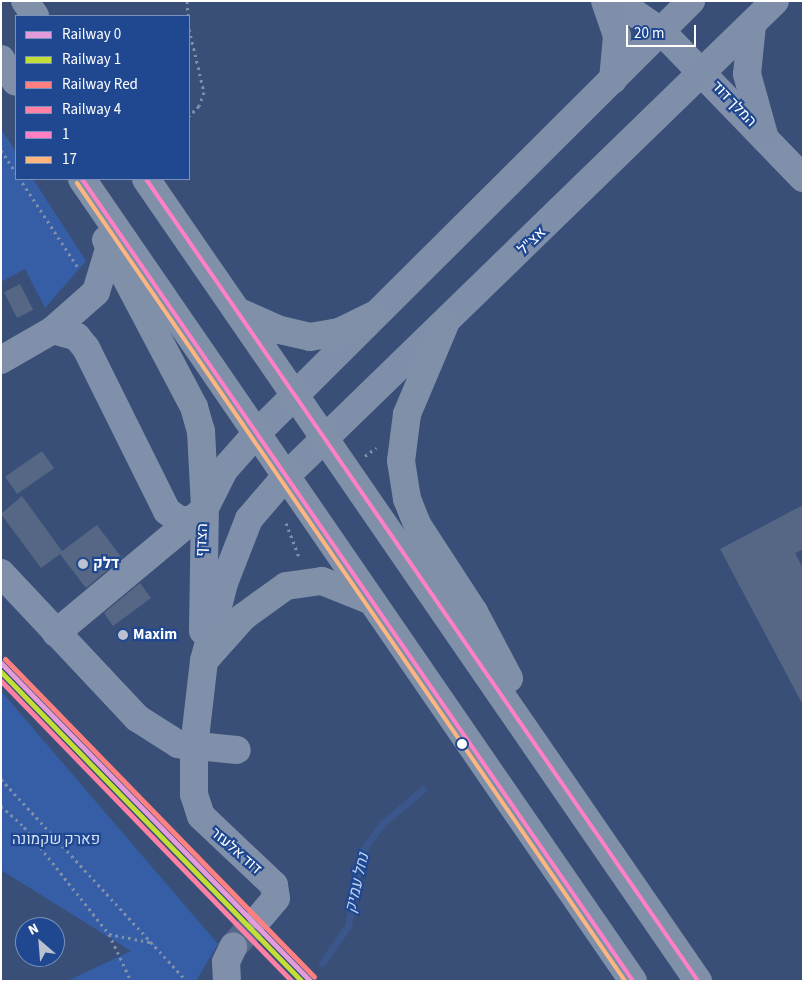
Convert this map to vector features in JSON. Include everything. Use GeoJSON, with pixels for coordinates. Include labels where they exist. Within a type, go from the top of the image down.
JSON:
{"type":"FeatureCollection","features":[{"type":"Feature","properties":{"kind":"highway"},"geometry":{"type":"LineString","coordinates":[[25,1],[34,15]]}},
{"type":"Feature","properties":{"kind":"highway"},"geometry":{"type":"LineString","coordinates":[[1,59],[15,80]]}},
{"type":"Feature","properties":{"kind":"highway"},"geometry":{"type":"LineString","coordinates":[[147,180],[567,787],[698,981]]}},
{"type":"Feature","properties":{"kind":"highway"},"geometry":{"type":"LineString","coordinates":[[84,182],[110,249],[194,407],[201,431],[199,514]]}},
{"type":"Feature","properties":{"kind":"highway"},"geometry":{"type":"LineString","coordinates":[[84,182],[369,600],[633,981]]}},
{"type":"Feature","properties":{"kind":"highway"},"geometry":{"type":"LineString","coordinates":[[237,312],[280,330],[310,337],[339,332],[372,316]]}},
{"type":"Feature","properties":{"kind":"highway"},"geometry":{"type":"LineString","coordinates":[[445,324],[407,414],[401,461],[407,499],[418,526],[474,612],[567,787]]}},
{"type":"Feature","properties":{"kind":"highway"},"geometry":{"type":"LineString","coordinates":[[204,662],[259,604],[286,586],[308,580],[369,600]]}},
{"type":"Feature","properties":{"kind":"main road"},"geometry":{"type":"LineString","coordinates":[[605,1],[617,36],[613,80]]}},
{"type":"Feature","properties":{"kind":"main road"},"geometry":{"type":"LineString","coordinates":[[256,434],[372,316],[662,32],[691,1]]}},
{"type":"Feature","properties":{"kind":"main road","name":"אצ\"ל"},"geometry":{"type":"LineString","coordinates":[[285,477],[326,440],[704,73],[775,1]]}},
{"type":"Feature","properties":{"kind":"main road"},"geometry":{"type":"LineString","coordinates":[[752,25],[747,74],[764,135]]}},
{"type":"Feature","properties":{"kind":"street","name":"המלך דוד"},"geometry":{"type":"LineString","coordinates":[[617,1],[662,32],[764,135],[803,178]]}},
{"type":"Feature","properties":{"kind":"street"},"geometry":{"type":"LineString","coordinates":[[1,360],[53,330],[96,292],[110,249]]}},
{"type":"Feature","properties":{"kind":"street"},"geometry":{"type":"LineString","coordinates":[[53,330],[77,337],[86,348],[168,511],[179,520],[199,514]]}},
{"type":"Feature","properties":{"kind":"street","name":"הצדף"},"geometry":{"type":"LineString","coordinates":[[204,662],[199,514],[224,470],[256,434]]}},
{"type":"Feature","properties":{"kind":"street","name":"הצדף"},"geometry":{"type":"LineString","coordinates":[[194,747],[204,662],[224,583],[245,528],[259,502],[285,477]]}},
{"type":"Feature","properties":{"kind":"street"},"geometry":{"type":"LineString","coordinates":[[56,633],[199,514]]}},
{"type":"Feature","properties":{"kind":"street"},"geometry":{"type":"LineString","coordinates":[[1,573],[137,718],[178,744],[237,750]]}},
{"type":"Feature","properties":{"kind":"street","name":"דוד אלעזר"},"geometry":{"type":"LineString","coordinates":[[194,747],[194,794],[201,816],[274,885],[276,898],[261,916]]}},
{"type":"Feature","properties":{"kind":"street"},"geometry":{"type":"LineString","coordinates":[[226,981],[226,962],[233,947]]}},
{"type":"Feature","properties":{"kind":"path"},"geometry":{"type":"LineString","coordinates":[[187,1],[188,15]]}},
{"type":"Feature","properties":{"kind":"path"},"geometry":{"type":"LineString","coordinates":[[190,33],[204,92],[200,106],[190,115]]}},
{"type":"Feature","properties":{"kind":"path"},"geometry":{"type":"LineString","coordinates":[[1,150],[15,173]]}},
{"type":"Feature","properties":{"kind":"path"},"geometry":{"type":"LineString","coordinates":[[19,180],[44,220],[73,256],[87,300]]}},
{"type":"Feature","properties":{"kind":"path"},"geometry":{"type":"LineString","coordinates":[[347,471],[381,443]]}},
{"type":"Feature","properties":{"kind":"path"},"geometry":{"type":"LineString","coordinates":[[282,513],[308,580]]}},
{"type":"Feature","properties":{"kind":"path"},"geometry":{"type":"LineString","coordinates":[[1,779],[187,981]]}},
{"type":"Feature","properties":{"kind":"path"},"geometry":{"type":"LineString","coordinates":[[1,806],[24,827],[109,934],[131,981]]}},
{"type":"Feature","properties":{"kind":"path"},"geometry":{"type":"LineString","coordinates":[[109,934],[154,943]]}},
{"type":"Feature","properties":{"kind":"green space"},"geometry":{"type":"Polygon","coordinates":[[[1,129],[15,150],[15,180],[34,180],[86,261],[45,308],[25,269],[1,282],[1,129]]]}},
{"type":"Feature","properties":{"kind":"green space","name":"פארק שקמונה"},"geometry":{"type":"Polygon","coordinates":[[[1,691],[218,944],[196,981],[69,980],[131,951],[1,870],[1,691]]]}},
{"type":"Feature","properties":{"kind":"building"},"geometry":{"type":"Polygon","coordinates":[[[20,284],[33,310],[17,318],[4,292],[20,284]]]}},
{"type":"Feature","properties":{"kind":"building"},"geometry":{"type":"Polygon","coordinates":[[[42,451],[54,468],[17,494],[5,477],[42,451]]]}},
{"type":"Feature","properties":{"kind":"building"},"geometry":{"type":"Polygon","coordinates":[[[22,496],[62,551],[97,525],[122,558],[86,588],[60,554],[41,568],[1,514],[22,496]]]}},
{"type":"Feature","properties":{"kind":"building"},"geometry":{"type":"Polygon","coordinates":[[[803,505],[803,549],[795,553],[803,568],[803,705],[720,549],[803,505]]]}},
{"type":"Feature","properties":{"kind":"building"},"geometry":{"type":"Polygon","coordinates":[[[140,583],[151,598],[113,626],[104,613],[140,583]]]}},
{"type":"Feature","properties":{"kind":"waterway","name":"נחל עמיק"},"geometry":{"type":"LineString","coordinates":[[322,963],[348,926],[361,853],[383,823],[423,789]]}},
{"type":"Feature","properties":{"kind":"tunnel"},"geometry":{"type":"LineString","coordinates":[[233,947],[261,916]]}},
{"type":"Feature","properties":{"kind":"rail line","name":"Red"},"geometry":{"type":"LineString","coordinates":[[5,659],[314,977]]}},
{"type":"Feature","properties":{"kind":"rail line","name":"0"},"geometry":{"type":"LineString","coordinates":[[1,663],[310,981]]}},
{"type":"Feature","properties":{"kind":"rail line","name":"1"},"geometry":{"type":"LineString","coordinates":[[1,672],[301,981]]}},
{"type":"Feature","properties":{"kind":"rail line","name":"4"},"geometry":{"type":"LineString","coordinates":[[1,681],[292,981]]}},
{"type":"Feature","properties":{"kind":"transit line","name":"1"},"geometry":{"type":"LineString","coordinates":[[83,180],[633,981]]}},
{"type":"Feature","properties":{"kind":"transit line","name":"1"},"geometry":{"type":"LineString","coordinates":[[147,180],[698,981]]}},
{"type":"Feature","properties":{"kind":"transit line","name":"17"},"geometry":{"type":"LineString","coordinates":[[77,183],[625,981]]}},
{"type":"Feature","properties":{"kind":"place","name":"דלק"},"geometry":{"type":"Point","coordinates":[83,564]}},
{"type":"Feature","properties":{"kind":"place","name":"Maxim"},"geometry":{"type":"Point","coordinates":[123,635]}}]}
